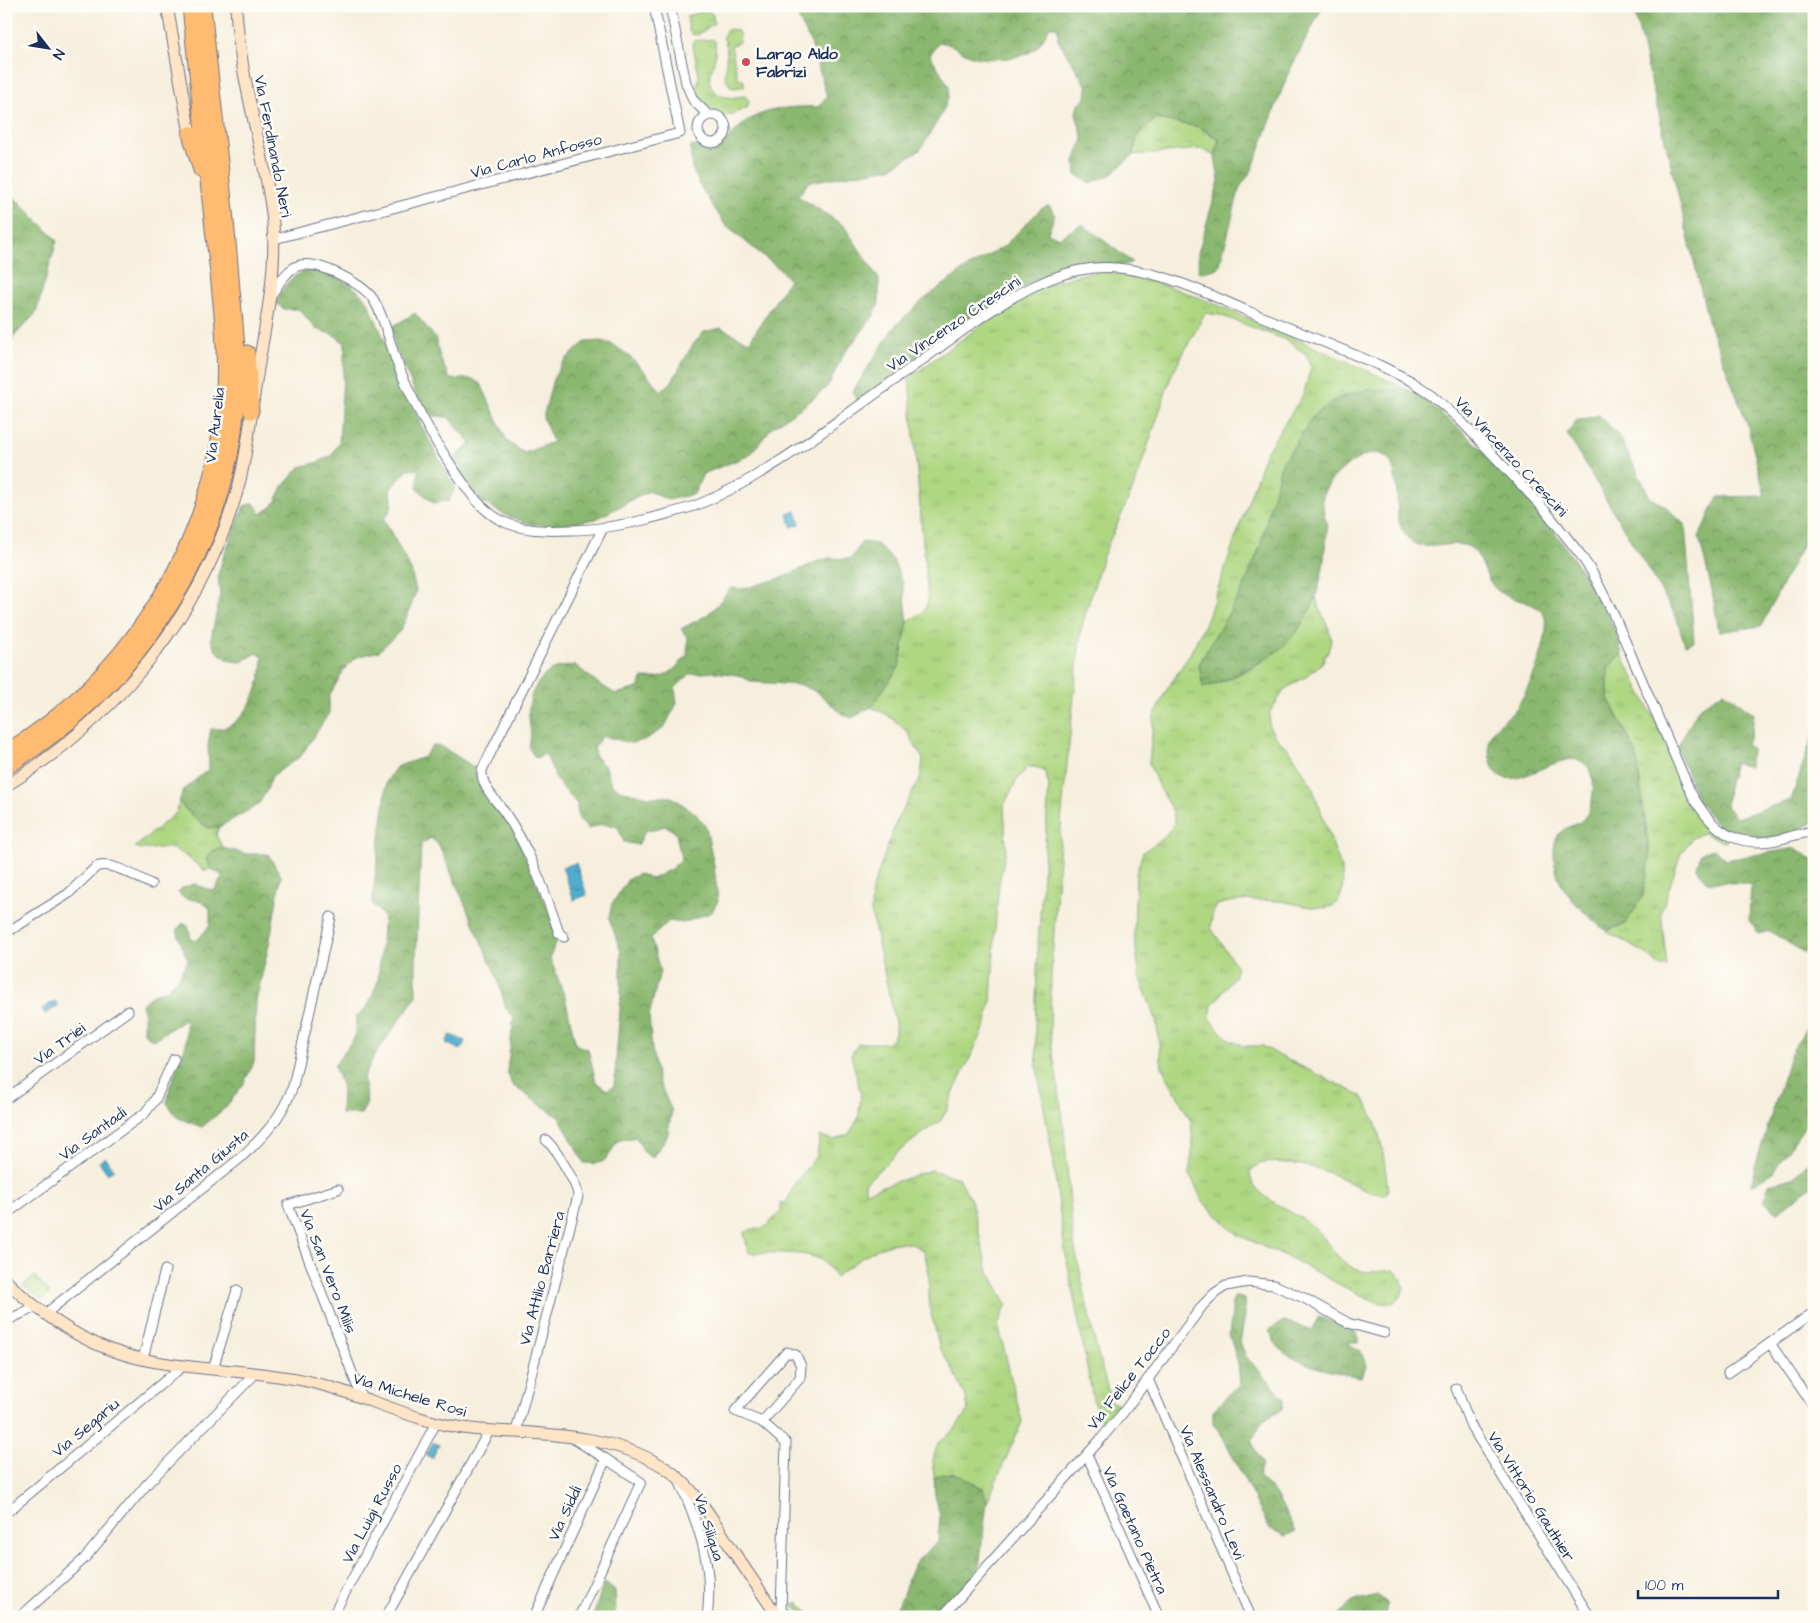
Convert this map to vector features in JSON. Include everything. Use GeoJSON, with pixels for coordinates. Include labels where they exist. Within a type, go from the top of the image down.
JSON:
{"type":"FeatureCollection","features":[{"type":"Feature","properties":{"kind":"highway"},"geometry":{"type":"LineString","coordinates":[[199,7],[217,68],[238,258],[251,411]]}},
{"type":"Feature","properties":{"kind":"highway","name":"Via Aurelia"},"geometry":{"type":"LineString","coordinates":[[6,752],[67,707],[96,680],[133,639],[156,606],[173,576],[199,516],[211,476],[219,441],[224,375],[222,311],[211,213],[199,7]]}},
{"type":"Feature","properties":{"kind":"highway","name":"Via Aurelia"},"geometry":{"type":"LineString","coordinates":[[6,767],[42,744],[86,708],[111,683],[142,646],[171,605],[194,564],[213,518],[225,476],[237,401],[237,354],[229,249],[199,7]]}},
{"type":"Feature","properties":{"kind":"highway"},"geometry":{"type":"LineString","coordinates":[[190,134],[211,213]]}},
{"type":"Feature","properties":{"kind":"street"},"geometry":{"type":"LineString","coordinates":[[167,6],[190,134]]}},
{"type":"Feature","properties":{"kind":"street","name":"Via Ferdinando Neri"},"geometry":{"type":"LineString","coordinates":[[6,786],[62,749],[102,713],[139,674],[172,629],[200,582],[225,527],[242,470],[270,298],[274,240],[271,206],[243,67],[236,6]]}},
{"type":"Feature","properties":{"kind":"street"},"geometry":{"type":"LineString","coordinates":[[654,6],[680,133],[697,131]]}},
{"type":"Feature","properties":{"kind":"street"},"geometry":{"type":"LineString","coordinates":[[670,6],[686,83],[693,100],[708,115],[718,116],[723,120],[726,128],[723,138],[716,142],[710,143],[701,138],[697,131],[699,121],[708,115]]}},
{"type":"Feature","properties":{"kind":"street","name":"Via Carlo Anfosso"},"geometry":{"type":"LineString","coordinates":[[274,240],[680,133]]}},
{"type":"Feature","properties":{"kind":"street","name":"Via Vincenzo Crescini"},"geometry":{"type":"LineString","coordinates":[[270,298],[288,273],[299,266],[306,265],[331,271],[355,283],[371,296],[377,306],[403,378],[426,426],[470,494],[483,508],[498,519],[517,526],[555,530],[603,528],[634,522],[691,507],[708,500],[801,447],[980,318],[1031,288],[1060,276],[1094,268],[1119,268],[1140,271],[1172,281],[1370,361],[1411,380],[1432,394],[1479,438],[1544,509],[1592,572],[1612,611],[1690,791],[1708,819],[1728,836],[1749,843],[1783,839],[1814,830]]}},
{"type":"Feature","properties":{"kind":"street"},"geometry":{"type":"LineString","coordinates":[[564,937],[559,933],[549,903],[530,859],[510,820],[484,785],[482,770],[603,528]]}},
{"type":"Feature","properties":{"kind":"street"},"geometry":{"type":"LineString","coordinates":[[6,933],[68,894],[98,866],[109,865],[151,884]]}},
{"type":"Feature","properties":{"kind":"street","name":"Via Santa Giusta"},"geometry":{"type":"LineString","coordinates":[[45,1314],[238,1160],[263,1136],[277,1118],[287,1102],[293,1086],[331,917]]}},
{"type":"Feature","properties":{"kind":"street","name":"Via Triei"},"geometry":{"type":"LineString","coordinates":[[6,1099],[128,1011]]}},
{"type":"Feature","properties":{"kind":"street","name":"Via Santadi"},"geometry":{"type":"LineString","coordinates":[[6,1214],[147,1111],[155,1100],[174,1059]]}},
{"type":"Feature","properties":{"kind":"street","name":"Via Attilio Barriera"},"geometry":{"type":"LineString","coordinates":[[516,1432],[578,1196],[577,1188],[553,1147],[546,1140]]}},
{"type":"Feature","properties":{"kind":"street","name":"Via San Vero Milis"},"geometry":{"type":"LineString","coordinates":[[338,1189],[288,1205],[361,1396]]}},
{"type":"Feature","properties":{"kind":"street"},"geometry":{"type":"LineString","coordinates":[[143,1359],[165,1270]]}},
{"type":"Feature","properties":{"kind":"street","name":"Via Michele Rosi"},"geometry":{"type":"LineString","coordinates":[[6,1281],[45,1314],[98,1344],[125,1355],[213,1369],[282,1376],[310,1382],[361,1396],[436,1423],[466,1429],[572,1437],[605,1443],[631,1451],[663,1467],[678,1478],[701,1503],[778,1614]]}},
{"type":"Feature","properties":{"kind":"street","name":"Via Felice Tocco"},"geometry":{"type":"LineString","coordinates":[[942,1617],[1119,1418],[1209,1299],[1220,1289],[1236,1283],[1264,1283],[1304,1298],[1348,1323],[1384,1333]]}},
{"type":"Feature","properties":{"kind":"street"},"geometry":{"type":"LineString","coordinates":[[213,1369],[236,1290]]}},
{"type":"Feature","properties":{"kind":"street"},"geometry":{"type":"LineString","coordinates":[[6,1322],[35,1307]]}},
{"type":"Feature","properties":{"kind":"street"},"geometry":{"type":"LineString","coordinates":[[6,1310],[16,1317]]}},
{"type":"Feature","properties":{"kind":"street"},"geometry":{"type":"LineString","coordinates":[[1728,1373],[1814,1312]]}},
{"type":"Feature","properties":{"kind":"street"},"geometry":{"type":"LineString","coordinates":[[1770,1343],[1814,1407]]}},
{"type":"Feature","properties":{"kind":"street"},"geometry":{"type":"LineString","coordinates":[[762,1422],[800,1378],[801,1366],[796,1354],[787,1352],[735,1411],[762,1422],[786,1443],[778,1614],[787,1612],[793,1617]]}},
{"type":"Feature","properties":{"kind":"street","name":"Via Segariu"},"geometry":{"type":"LineString","coordinates":[[6,1513],[184,1365]]}},
{"type":"Feature","properties":{"kind":"street"},"geometry":{"type":"LineString","coordinates":[[20,1617],[84,1559],[148,1483],[255,1374]]}},
{"type":"Feature","properties":{"kind":"street","name":"Via Alessandro Levi"},"geometry":{"type":"LineString","coordinates":[[1148,1379],[1251,1617]]}},
{"type":"Feature","properties":{"kind":"street","name":"Via Vittorio Gauthier"},"geometry":{"type":"LineString","coordinates":[[1456,1388],[1470,1426],[1590,1617]]}},
{"type":"Feature","properties":{"kind":"street","name":"Via Luigi Russo"},"geometry":{"type":"LineString","coordinates":[[332,1617],[436,1423]]}},
{"type":"Feature","properties":{"kind":"street"},"geometry":{"type":"LineString","coordinates":[[386,1617],[489,1431]]}},
{"type":"Feature","properties":{"kind":"street"},"geometry":{"type":"LineString","coordinates":[[572,1437],[641,1482],[579,1617]]}},
{"type":"Feature","properties":{"kind":"street","name":"Via Gaetano Pietra"},"geometry":{"type":"LineString","coordinates":[[1086,1455],[1159,1617]]}},
{"type":"Feature","properties":{"kind":"street","name":"Via Siddi"},"geometry":{"type":"LineString","coordinates":[[534,1617],[606,1459]]}},
{"type":"Feature","properties":{"kind":"street","name":"Via Siliqua"},"geometry":{"type":"LineString","coordinates":[[678,1478],[694,1516],[705,1551],[710,1580],[707,1617]]}},
{"type":"Feature","properties":{"kind":"green space"},"geometry":{"type":"Polygon","coordinates":[[[792,6],[1323,6],[1288,74],[1252,170],[1240,187],[1219,268],[1199,273],[1198,253],[1219,181],[1215,156],[1219,139],[1200,127],[1156,119],[1138,134],[1133,155],[1109,176],[1090,183],[1076,175],[1075,162],[1083,139],[1076,113],[1078,105],[1086,98],[1087,87],[1058,40],[1058,28],[1050,26],[1039,44],[1029,53],[1006,58],[989,59],[975,57],[939,42],[930,55],[949,86],[948,99],[941,115],[920,150],[890,168],[809,182],[798,196],[844,226],[879,279],[879,303],[873,317],[843,355],[828,386],[808,403],[772,427],[750,455],[703,474],[694,494],[668,500],[649,491],[596,519],[557,526],[531,524],[505,515],[479,500],[452,460],[471,443],[448,417],[425,415],[395,346],[392,327],[415,313],[436,339],[440,358],[450,379],[473,379],[481,384],[507,441],[524,453],[553,442],[543,418],[553,379],[564,361],[585,342],[601,341],[618,348],[649,376],[661,391],[671,383],[692,346],[704,332],[721,328],[749,342],[789,280],[782,271],[726,226],[701,188],[692,168],[690,147],[702,145],[720,146],[754,117],[780,109],[818,107],[827,96],[811,43],[792,6]]]}},
{"type":"Feature","properties":{"kind":"green space"},"geometry":{"type":"Polygon","coordinates":[[[1633,6],[1814,6],[1814,537],[1803,544],[1761,626],[1719,632],[1712,590],[1699,537],[1718,497],[1765,496],[1747,423],[1709,324],[1633,6]]]}},
{"type":"Feature","properties":{"kind":"green space","name":"Largo Aldo Fabrizi"},"geometry":{"type":"Polygon","coordinates":[[[707,10],[713,15],[714,23],[698,35],[691,34],[687,16],[707,10]]]}},
{"type":"Feature","properties":{"kind":"green space","name":"Largo Aldo Fabrizi"},"geometry":{"type":"Polygon","coordinates":[[[730,29],[738,31],[740,36],[739,42],[731,46],[738,79],[744,81],[744,86],[734,88],[731,87],[725,76],[727,47],[723,36],[730,29]]]}},
{"type":"Feature","properties":{"kind":"green space","name":"Largo Aldo Fabrizi"},"geometry":{"type":"Polygon","coordinates":[[[711,39],[715,41],[715,57],[710,85],[717,93],[723,96],[733,98],[745,96],[749,101],[747,108],[727,116],[706,104],[700,97],[697,88],[699,75],[692,42],[711,39]]]}},
{"type":"Feature","properties":{"kind":"green space"},"geometry":{"type":"Polygon","coordinates":[[[1156,119],[1200,127],[1219,140],[1215,156],[1201,149],[1133,155],[1138,134],[1156,119]]]}},
{"type":"Feature","properties":{"kind":"green space"},"geometry":{"type":"Polygon","coordinates":[[[6,189],[57,240],[36,313],[6,345],[6,189]]]}},
{"type":"Feature","properties":{"kind":"green space"},"geometry":{"type":"Polygon","coordinates":[[[1049,206],[1055,214],[1048,233],[1059,238],[1082,224],[1132,262],[1125,265],[1090,263],[1066,268],[1032,282],[989,309],[862,399],[856,401],[853,391],[894,327],[923,300],[962,271],[1003,247],[1042,208],[1049,206]]]}},
{"type":"Feature","properties":{"kind":"green space"},"geometry":{"type":"Polygon","coordinates":[[[310,269],[342,280],[356,289],[368,302],[421,425],[455,488],[449,501],[433,503],[417,488],[419,470],[409,469],[390,489],[392,505],[384,519],[411,570],[416,591],[400,631],[379,651],[357,657],[344,670],[329,696],[329,713],[301,756],[272,776],[266,792],[258,805],[219,827],[208,828],[179,802],[184,789],[209,769],[208,745],[211,729],[223,728],[233,723],[250,705],[260,680],[263,657],[257,653],[241,662],[230,661],[216,651],[211,639],[220,595],[218,575],[225,552],[244,506],[254,503],[261,514],[273,506],[284,485],[300,467],[331,456],[339,443],[345,343],[334,335],[316,329],[299,309],[284,309],[276,303],[282,291],[293,278],[310,269]]]}},
{"type":"Feature","properties":{"kind":"green space"},"geometry":{"type":"Polygon","coordinates":[[[1100,271],[1161,284],[1201,298],[1413,392],[1368,389],[1260,547],[1244,587],[1199,664],[1204,688],[1244,672],[1269,657],[1291,638],[1302,624],[1316,597],[1329,629],[1331,640],[1328,652],[1322,663],[1307,676],[1285,689],[1270,712],[1269,726],[1274,735],[1291,752],[1312,786],[1342,871],[1343,886],[1341,895],[1336,903],[1327,908],[1263,900],[1239,901],[1217,905],[1212,915],[1211,928],[1237,967],[1234,977],[1212,1006],[1210,1018],[1231,1041],[1244,1046],[1263,1046],[1360,1095],[1373,1116],[1377,1128],[1385,1166],[1388,1190],[1386,1195],[1372,1193],[1325,1171],[1289,1163],[1271,1162],[1259,1164],[1250,1172],[1252,1181],[1266,1197],[1315,1228],[1338,1256],[1349,1266],[1355,1269],[1375,1272],[1394,1270],[1401,1278],[1404,1287],[1401,1297],[1392,1303],[1379,1303],[1344,1287],[1290,1258],[1238,1235],[1203,1202],[1189,1172],[1193,1147],[1191,1121],[1162,1067],[1156,1019],[1140,979],[1134,935],[1136,874],[1143,852],[1163,838],[1175,824],[1173,812],[1159,788],[1149,763],[1154,716],[1166,691],[1190,654],[1206,622],[1265,454],[1303,395],[1311,368],[1307,355],[1286,340],[1220,315],[1205,313],[1172,374],[1135,484],[1103,556],[1081,629],[1062,812],[1051,976],[1050,1033],[1063,1119],[1073,1239],[1096,1347],[1111,1401],[1119,1405],[1118,1416],[1105,1425],[1098,1415],[1093,1399],[1064,1245],[1053,1158],[1037,1069],[1035,1029],[1038,943],[1049,786],[1045,772],[1036,767],[1027,767],[1017,780],[1004,805],[1006,849],[999,884],[991,1002],[985,1027],[941,1120],[899,1151],[865,1183],[865,1192],[931,1170],[959,1178],[971,1200],[987,1268],[1007,1304],[998,1325],[1022,1422],[987,1502],[983,1488],[960,1475],[949,1473],[934,1478],[933,1459],[938,1443],[954,1430],[968,1410],[966,1397],[951,1366],[940,1349],[929,1306],[929,1273],[924,1251],[908,1243],[886,1245],[860,1259],[835,1277],[824,1263],[813,1256],[785,1253],[749,1253],[744,1233],[752,1229],[764,1228],[781,1212],[780,1203],[786,1203],[796,1182],[817,1155],[820,1136],[834,1140],[849,1134],[858,1119],[861,1094],[851,1055],[858,1044],[885,1043],[890,1041],[895,1031],[895,1022],[871,911],[872,890],[897,820],[920,779],[923,759],[907,731],[886,714],[871,707],[899,667],[908,622],[924,611],[928,601],[909,378],[1013,302],[1041,287],[1074,276],[1100,271]]]}},
{"type":"Feature","properties":{"kind":"green space"},"geometry":{"type":"Polygon","coordinates":[[[1368,389],[1414,392],[1460,429],[1502,470],[1541,515],[1576,562],[1610,619],[1622,655],[1608,667],[1608,698],[1636,753],[1650,859],[1642,898],[1625,924],[1606,931],[1571,898],[1559,878],[1555,866],[1554,849],[1558,836],[1565,829],[1583,819],[1591,804],[1593,780],[1587,766],[1578,760],[1566,760],[1513,778],[1502,777],[1494,769],[1491,761],[1489,751],[1490,736],[1515,710],[1538,664],[1545,636],[1546,624],[1544,615],[1534,606],[1499,592],[1491,582],[1477,554],[1469,547],[1455,544],[1425,546],[1411,541],[1403,531],[1398,518],[1397,488],[1392,466],[1387,458],[1380,454],[1369,454],[1348,465],[1335,476],[1325,489],[1323,504],[1327,533],[1321,578],[1313,604],[1299,628],[1280,649],[1270,656],[1234,675],[1203,688],[1199,664],[1244,587],[1260,547],[1281,465],[1315,414],[1338,398],[1368,389]]]}},
{"type":"Feature","properties":{"kind":"green space"},"geometry":{"type":"Polygon","coordinates":[[[1599,415],[1619,436],[1650,497],[1666,507],[1685,525],[1694,641],[1685,645],[1676,616],[1567,434],[1576,421],[1599,415]]]}},
{"type":"Feature","properties":{"kind":"green space"},"geometry":{"type":"Polygon","coordinates":[[[862,542],[877,544],[893,560],[903,583],[908,622],[899,667],[871,707],[852,718],[842,714],[817,692],[801,685],[753,682],[738,675],[715,672],[690,674],[675,688],[677,703],[664,728],[644,740],[631,743],[603,736],[594,746],[595,756],[606,767],[611,784],[620,790],[648,797],[672,797],[695,813],[706,827],[714,866],[718,901],[712,912],[683,923],[669,921],[651,938],[660,971],[649,1016],[652,1050],[658,1080],[672,1111],[667,1137],[652,1158],[644,1152],[636,1137],[617,1141],[602,1162],[584,1163],[560,1118],[512,1085],[507,1071],[514,1017],[506,1009],[498,980],[439,845],[431,838],[421,844],[416,997],[374,1056],[363,1078],[367,1103],[361,1114],[341,1114],[342,1087],[334,1066],[355,1037],[356,1017],[368,1006],[378,981],[384,917],[372,903],[387,781],[396,767],[424,757],[432,746],[441,746],[475,768],[477,781],[513,830],[552,918],[556,940],[550,958],[565,997],[576,1045],[588,1049],[596,1082],[607,1090],[614,1086],[621,996],[621,952],[609,918],[612,904],[628,879],[639,874],[652,879],[671,869],[681,859],[676,833],[666,826],[645,831],[638,845],[624,842],[618,827],[602,824],[588,829],[578,818],[577,804],[557,781],[546,754],[535,758],[529,748],[531,737],[529,709],[532,695],[538,683],[548,673],[560,667],[575,665],[599,684],[616,694],[638,688],[643,678],[658,678],[668,674],[687,656],[688,638],[681,629],[707,615],[731,588],[743,589],[784,577],[829,558],[851,559],[862,542]]]}},
{"type":"Feature","properties":{"kind":"green space"},"geometry":{"type":"Polygon","coordinates":[[[1622,655],[1656,722],[1684,790],[1700,816],[1727,838],[1726,842],[1703,833],[1692,838],[1681,853],[1661,912],[1667,966],[1659,966],[1648,955],[1606,931],[1625,924],[1650,859],[1636,753],[1608,698],[1608,667],[1622,655]]]}},
{"type":"Feature","properties":{"kind":"green space"},"geometry":{"type":"Polygon","coordinates":[[[1724,691],[1754,714],[1751,737],[1746,745],[1751,748],[1750,767],[1735,763],[1728,787],[1726,806],[1736,818],[1791,800],[1814,732],[1814,822],[1791,835],[1760,839],[1735,838],[1719,827],[1698,801],[1677,748],[1698,709],[1724,691]]]}},
{"type":"Feature","properties":{"kind":"green space"},"geometry":{"type":"Polygon","coordinates":[[[179,802],[201,823],[212,827],[219,827],[216,835],[223,848],[211,851],[206,859],[211,869],[205,871],[172,849],[144,849],[135,847],[177,812],[179,802]]]}},
{"type":"Feature","properties":{"kind":"green space"},"geometry":{"type":"Polygon","coordinates":[[[223,848],[246,854],[268,854],[281,876],[270,940],[256,1001],[254,1062],[243,1085],[225,1108],[202,1127],[178,1118],[167,1103],[170,1086],[186,1045],[186,1019],[153,1040],[144,1033],[142,1004],[153,994],[166,990],[179,977],[188,960],[177,929],[183,923],[188,926],[191,939],[197,941],[210,925],[210,909],[206,905],[178,893],[182,888],[194,884],[214,891],[223,876],[211,869],[206,859],[211,851],[223,848]]]}},
{"type":"Feature","properties":{"kind":"green space"},"geometry":{"type":"Polygon","coordinates":[[[1796,848],[1814,861],[1814,955],[1805,953],[1769,931],[1759,934],[1749,920],[1751,885],[1707,882],[1697,868],[1701,852],[1714,849],[1725,860],[1796,848]]]}},
{"type":"Feature","properties":{"kind":"green space"},"geometry":{"type":"Polygon","coordinates":[[[1814,1015],[1814,1113],[1772,1173],[1752,1185],[1754,1170],[1791,1053],[1814,1015]]]}},
{"type":"Feature","properties":{"kind":"green space"},"geometry":{"type":"Polygon","coordinates":[[[1814,1156],[1814,1184],[1777,1213],[1764,1201],[1769,1184],[1793,1178],[1814,1156]]]}},
{"type":"Feature","properties":{"kind":"green space"},"geometry":{"type":"Polygon","coordinates":[[[35,1276],[50,1293],[42,1300],[23,1286],[35,1276]]]}},
{"type":"Feature","properties":{"kind":"green space"},"geometry":{"type":"Polygon","coordinates":[[[1235,1296],[1244,1299],[1245,1316],[1240,1343],[1247,1358],[1284,1398],[1282,1410],[1263,1422],[1252,1442],[1262,1464],[1258,1476],[1275,1493],[1296,1532],[1285,1536],[1269,1528],[1223,1437],[1213,1423],[1213,1410],[1240,1384],[1238,1363],[1229,1334],[1232,1302],[1235,1296]]]}},
{"type":"Feature","properties":{"kind":"green space"},"geometry":{"type":"Polygon","coordinates":[[[1318,1317],[1348,1327],[1358,1334],[1358,1342],[1349,1342],[1349,1345],[1361,1351],[1366,1366],[1362,1377],[1304,1363],[1283,1351],[1276,1344],[1269,1330],[1284,1321],[1313,1330],[1318,1317]]]}},
{"type":"Feature","properties":{"kind":"green space"},"geometry":{"type":"Polygon","coordinates":[[[944,1473],[961,1475],[972,1484],[983,1488],[987,1502],[979,1568],[975,1577],[939,1617],[887,1617],[897,1607],[913,1567],[938,1541],[940,1516],[935,1495],[934,1478],[944,1473]]]}},
{"type":"Feature","properties":{"kind":"green space"},"geometry":{"type":"Polygon","coordinates":[[[604,1582],[615,1591],[616,1608],[613,1617],[593,1617],[604,1582]]]}},
{"type":"Feature","properties":{"kind":"green space"},"geometry":{"type":"Polygon","coordinates":[[[1377,1595],[1387,1604],[1385,1617],[1337,1617],[1351,1602],[1377,1595]]]}},
{"type":"Feature","properties":{"kind":"green space"},"geometry":{"type":"Polygon","coordinates":[[[799,1602],[813,1617],[805,1617],[791,1604],[799,1602]]]}},
{"type":"Feature","properties":{"kind":"water"},"geometry":{"type":"Polygon","coordinates":[[[796,511],[800,524],[792,527],[787,514],[796,511]]]}},
{"type":"Feature","properties":{"kind":"water"},"geometry":{"type":"Polygon","coordinates":[[[576,863],[587,895],[574,900],[562,867],[576,863]]]}},
{"type":"Feature","properties":{"kind":"water"},"geometry":{"type":"Polygon","coordinates":[[[55,1001],[58,1006],[45,1014],[42,1009],[55,1001]]]}},
{"type":"Feature","properties":{"kind":"water"},"geometry":{"type":"Polygon","coordinates":[[[450,1035],[465,1041],[461,1050],[446,1043],[450,1035]]]}},
{"type":"Feature","properties":{"kind":"water"},"geometry":{"type":"Polygon","coordinates":[[[105,1157],[114,1169],[108,1174],[99,1162],[105,1157]]]}},
{"type":"Feature","properties":{"kind":"water"},"geometry":{"type":"Polygon","coordinates":[[[433,1442],[439,1445],[432,1458],[426,1455],[433,1442]]]}},
{"type":"Feature","properties":{"kind":"place","name":"Largo Aldo Fabrizi"},"geometry":{"type":"Point","coordinates":[746,62]}}]}
